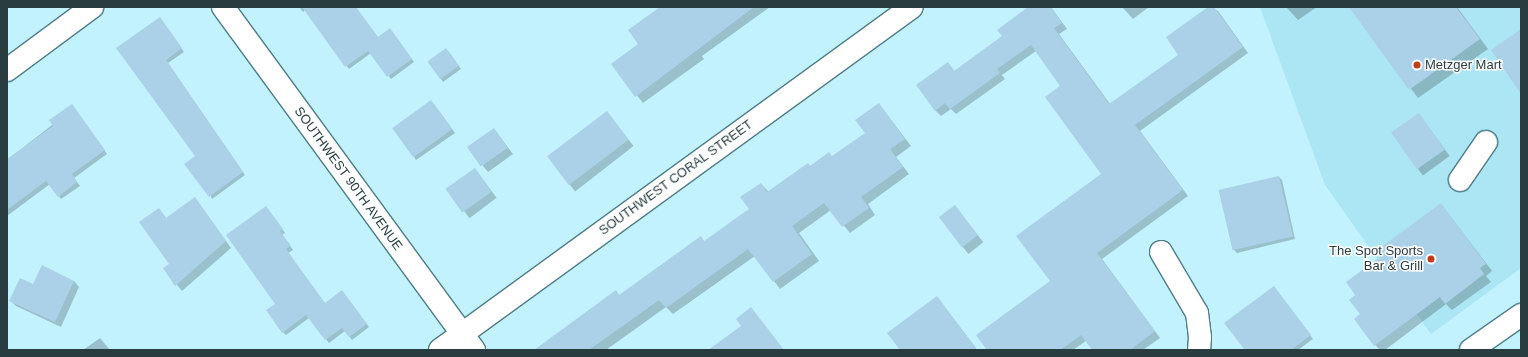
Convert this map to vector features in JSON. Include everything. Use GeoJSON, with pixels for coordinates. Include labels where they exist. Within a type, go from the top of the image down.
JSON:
{"type":"FeatureCollection","features":[{"type":"Feature","properties":{"kind":"street"},"geometry":{"type":"LineString","coordinates":[[7,70],[92,7]]}},
{"type":"Feature","properties":{"kind":"street","name":"SOUTHWEST 90TH AVENUE"},"geometry":{"type":"LineString","coordinates":[[223,7],[468,342]]}},
{"type":"Feature","properties":{"kind":"street","name":"SOUTHWEST CORAL STREET"},"geometry":{"type":"LineString","coordinates":[[440,350],[468,342],[912,7]]}},
{"type":"Feature","properties":{"kind":"street"},"geometry":{"type":"LineString","coordinates":[[1460,180],[1486,142]]}},
{"type":"Feature","properties":{"kind":"street"},"geometry":{"type":"LineString","coordinates":[[1161,252],[1197,313],[1200,337],[1199,350]]}},
{"type":"Feature","properties":{"kind":"street"},"geometry":{"type":"LineString","coordinates":[[1483,347],[1521,315]]}},
{"type":"Feature","properties":{"kind":"shaded area"},"geometry":{"type":"Polygon","coordinates":[[[1260,7],[1521,7],[1521,268],[1431,334],[1325,185],[1260,7]]]}},
{"type":"Feature","properties":{"kind":"building"},"geometry":{"type":"Polygon","coordinates":[[[302,7],[356,7],[378,37],[390,28],[412,59],[387,77],[368,51],[345,67],[302,7]]]}},
{"type":"Feature","properties":{"kind":"building"},"geometry":{"type":"Polygon","coordinates":[[[660,7],[754,7],[635,97],[611,64],[638,44],[628,30],[660,7]]]}},
{"type":"Feature","properties":{"kind":"building"},"geometry":{"type":"Polygon","coordinates":[[[1028,7],[1051,7],[1062,23],[1054,28],[1109,104],[1178,55],[1166,37],[1208,7],[1214,7],[1243,47],[1135,125],[1183,190],[1097,253],[1155,331],[1130,350],[1092,350],[1081,335],[1060,350],[987,350],[976,335],[1050,281],[1016,236],[1101,174],[1045,97],[1060,86],[1031,45],[997,69],[1000,73],[950,109],[945,103],[935,111],[916,85],[948,62],[954,71],[1002,36],[997,30],[1028,7]]]}},
{"type":"Feature","properties":{"kind":"building","name":"Metzger Mart"},"geometry":{"type":"Polygon","coordinates":[[[1349,7],[1456,7],[1480,39],[1409,90],[1349,7]]]}},
{"type":"Feature","properties":{"kind":"building"},"geometry":{"type":"Polygon","coordinates":[[[160,17],[182,48],[166,60],[243,172],[209,197],[184,164],[195,156],[116,48],[160,17]]]}},
{"type":"Feature","properties":{"kind":"building"},"geometry":{"type":"Polygon","coordinates":[[[1521,29],[1521,94],[1491,50],[1521,29]]]}},
{"type":"Feature","properties":{"kind":"building"},"geometry":{"type":"Polygon","coordinates":[[[446,48],[459,66],[440,79],[427,62],[446,48]]]}},
{"type":"Feature","properties":{"kind":"building"},"geometry":{"type":"Polygon","coordinates":[[[431,100],[452,129],[413,157],[392,128],[431,100]]]}},
{"type":"Feature","properties":{"kind":"building"},"geometry":{"type":"Polygon","coordinates":[[[879,103],[905,139],[890,149],[903,167],[861,197],[869,208],[842,227],[824,203],[792,226],[812,254],[773,282],[748,249],[666,308],[659,300],[589,350],[534,350],[616,290],[619,295],[701,236],[704,241],[749,209],[740,197],[761,183],[767,192],[808,163],[810,166],[829,152],[832,156],[865,133],[855,120],[879,103]]]}},
{"type":"Feature","properties":{"kind":"building"},"geometry":{"type":"Polygon","coordinates":[[[72,104],[105,150],[72,174],[77,182],[58,197],[46,181],[7,210],[7,159],[53,126],[49,120],[72,104]]]}},
{"type":"Feature","properties":{"kind":"building"},"geometry":{"type":"Polygon","coordinates":[[[607,111],[629,140],[569,185],[547,156],[607,111]]]}},
{"type":"Feature","properties":{"kind":"building"},"geometry":{"type":"Polygon","coordinates":[[[1419,113],[1445,150],[1417,169],[1391,133],[1419,113]]]}},
{"type":"Feature","properties":{"kind":"building"},"geometry":{"type":"Polygon","coordinates":[[[494,128],[508,148],[481,167],[467,147],[494,128]]]}},
{"type":"Feature","properties":{"kind":"building"},"geometry":{"type":"Polygon","coordinates":[[[475,168],[492,192],[462,212],[446,189],[475,168]]]}},
{"type":"Feature","properties":{"kind":"building"},"geometry":{"type":"Polygon","coordinates":[[[1279,176],[1293,236],[1233,250],[1219,190],[1279,176]]]}},
{"type":"Feature","properties":{"kind":"building"},"geometry":{"type":"Polygon","coordinates":[[[195,197],[226,241],[175,286],[163,268],[169,264],[139,222],[159,208],[166,218],[195,197]]]}},
{"type":"Feature","properties":{"kind":"building"},"geometry":{"type":"Polygon","coordinates":[[[1441,203],[1486,264],[1480,268],[1484,274],[1445,304],[1440,297],[1374,346],[1354,319],[1360,314],[1349,300],[1355,295],[1346,282],[1380,257],[1376,251],[1441,203]]]}},
{"type":"Feature","properties":{"kind":"building"},"geometry":{"type":"Polygon","coordinates":[[[955,205],[978,235],[962,247],[939,217],[955,205]]]}},
{"type":"Feature","properties":{"kind":"building"},"geometry":{"type":"Polygon","coordinates":[[[266,206],[283,229],[280,231],[291,246],[286,249],[325,303],[342,290],[367,324],[349,337],[342,328],[325,340],[306,315],[282,333],[266,310],[275,304],[226,235],[266,206]]]}},
{"type":"Feature","properties":{"kind":"building"},"geometry":{"type":"Polygon","coordinates":[[[42,265],[74,281],[55,322],[9,301],[20,278],[33,284],[42,265]]]}},
{"type":"Feature","properties":{"kind":"building"},"geometry":{"type":"Polygon","coordinates":[[[1274,286],[1311,335],[1291,350],[1245,350],[1224,323],[1274,286]]]}},
{"type":"Feature","properties":{"kind":"building"},"geometry":{"type":"Polygon","coordinates":[[[937,296],[977,350],[900,350],[887,333],[937,296]]]}},
{"type":"Feature","properties":{"kind":"building"},"geometry":{"type":"Polygon","coordinates":[[[751,307],[784,350],[708,350],[741,326],[736,319],[751,307]]]}},
{"type":"Feature","properties":{"kind":"place","name":"Metzger Mart"},"geometry":{"type":"Point","coordinates":[1417,65]}},
{"type":"Feature","properties":{"kind":"place","name":"The Spot Sports Bar & Grill"},"geometry":{"type":"Point","coordinates":[1431,259]}}]}
